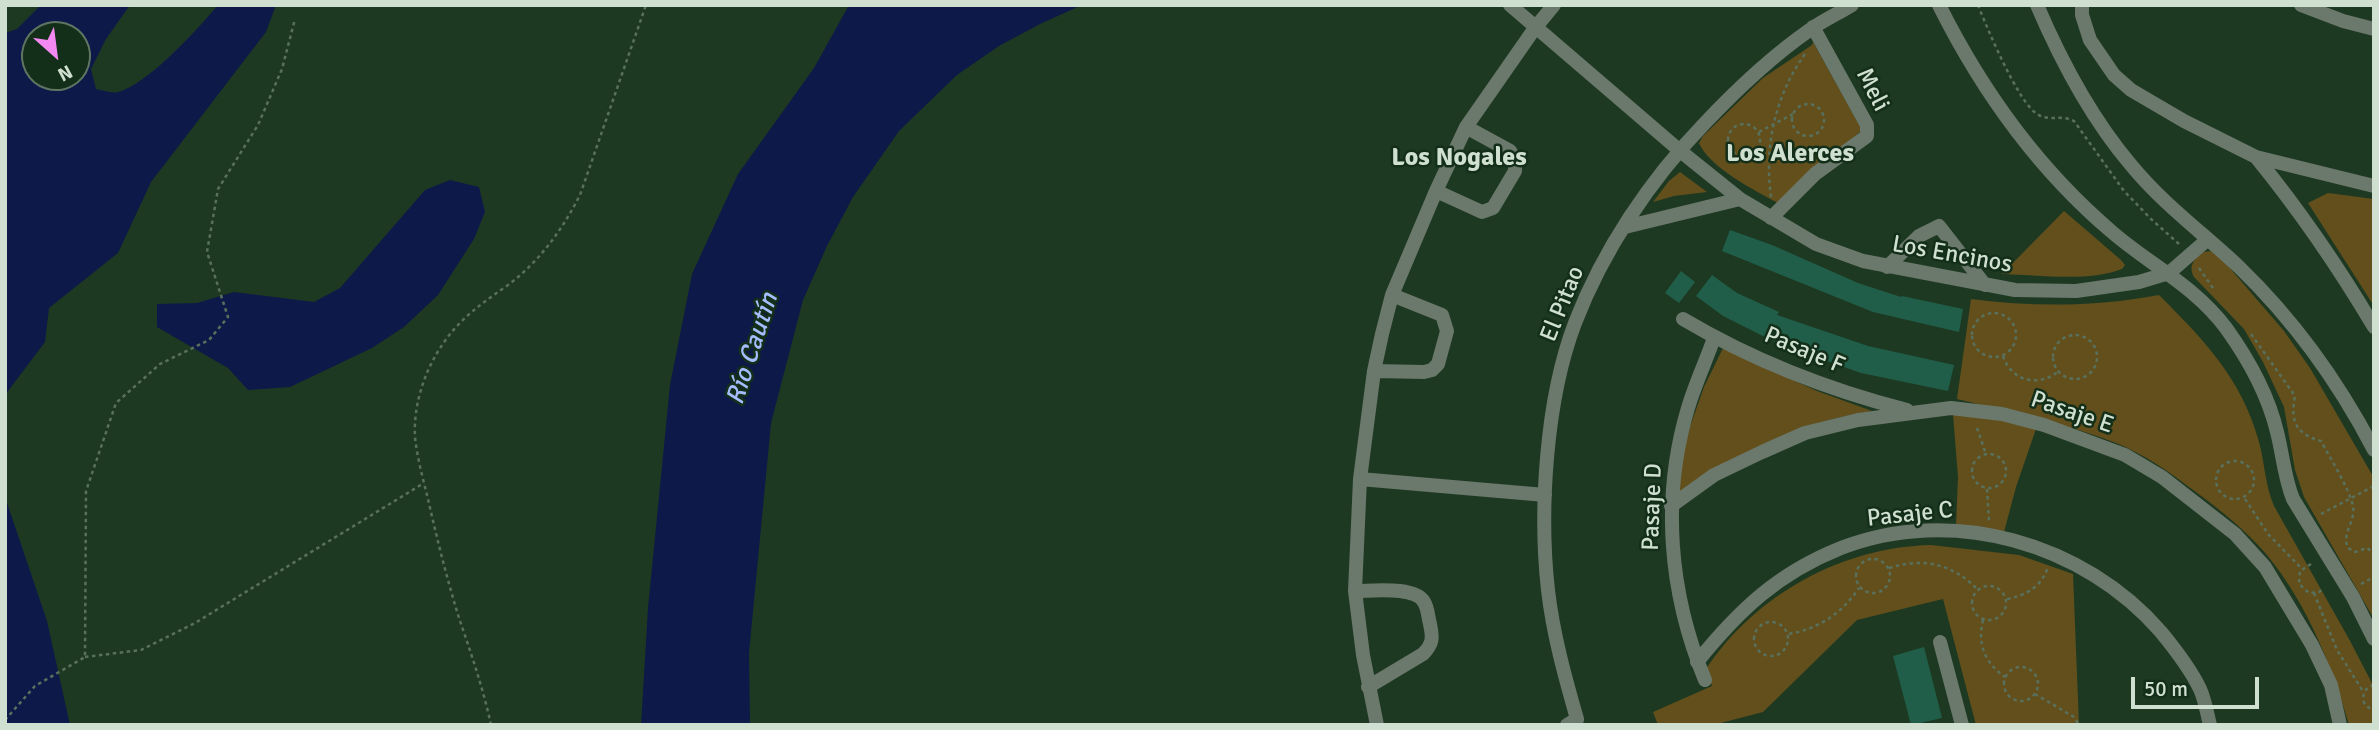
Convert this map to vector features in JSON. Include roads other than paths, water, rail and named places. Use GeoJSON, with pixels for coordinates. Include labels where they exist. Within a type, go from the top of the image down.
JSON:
{"type":"FeatureCollection","features":[{"type":"Feature","properties":{"kind":"street","name":"Los Encinos"},"geometry":{"type":"LineString","coordinates":[[1510,5],[1740,199],[1771,211],[1816,244],[1887,267],[2025,290],[2076,291],[2139,282],[2169,273]]}},
{"type":"Feature","properties":{"kind":"street"},"geometry":{"type":"LineString","coordinates":[[1377,725],[1368,687],[1355,590],[1360,480],[1374,371],[1392,295],[1466,127],[1554,5]]}},
{"type":"Feature","properties":{"kind":"street","name":"El Pitao"},"geometry":{"type":"LineString","coordinates":[[1572,722],[1548,591],[1544,525],[1547,458],[1557,393],[1575,324],[1595,280],[1625,228],[1679,150],[1762,67],[1852,5]]}},
{"type":"Feature","properties":{"kind":"street"},"geometry":{"type":"LineString","coordinates":[[1939,5],[1988,92],[2034,153],[2113,234],[2169,273],[2211,310],[2250,364],[2268,401],[2278,435],[2287,484],[2305,522],[2353,597],[2374,639]]}},
{"type":"Feature","properties":{"kind":"street"},"geometry":{"type":"LineString","coordinates":[[2037,5],[2072,76],[2108,136],[2147,184],[2264,292],[2303,336],[2338,386],[2374,450]]}},
{"type":"Feature","properties":{"kind":"street"},"geometry":{"type":"LineString","coordinates":[[2082,5],[2082,15],[2090,40],[2114,75],[2131,90],[2256,158],[2374,186]]}},
{"type":"Feature","properties":{"kind":"street"},"geometry":{"type":"LineString","coordinates":[[2301,5],[2374,30]]}},
{"type":"Feature","properties":{"kind":"street","name":"Meli"},"geometry":{"type":"LineString","coordinates":[[1771,211],[1867,136],[1867,125],[1815,32]]}},
{"type":"Feature","properties":{"kind":"street"},"geometry":{"type":"LineString","coordinates":[[1436,191],[1482,212],[1493,208],[1515,171],[1515,160],[1510,151],[1466,127]]}},
{"type":"Feature","properties":{"kind":"street"},"geometry":{"type":"LineString","coordinates":[[2256,158],[2276,181],[2330,256],[2374,327]]}},
{"type":"Feature","properties":{"kind":"street"},"geometry":{"type":"LineString","coordinates":[[1625,228],[1740,199]]}},
{"type":"Feature","properties":{"kind":"street"},"geometry":{"type":"LineString","coordinates":[[1887,267],[1919,236],[1939,226],[1985,285]]}},
{"type":"Feature","properties":{"kind":"street"},"geometry":{"type":"LineString","coordinates":[[2169,273],[2208,239]]}},
{"type":"Feature","properties":{"kind":"street"},"geometry":{"type":"LineString","coordinates":[[1374,371],[1432,370],[1438,363],[1447,331],[1442,315],[1392,295]]}},
{"type":"Feature","properties":{"kind":"street","name":"Pasaje F"},"geometry":{"type":"LineString","coordinates":[[1683,319],[1714,338],[1825,386],[1912,412]]}},
{"type":"Feature","properties":{"kind":"street","name":"Pasaje D"},"geometry":{"type":"LineString","coordinates":[[1705,680],[1688,636],[1676,581],[1671,506],[1678,452],[1688,407],[1714,338]]}},
{"type":"Feature","properties":{"kind":"street","name":"Pasaje E"},"geometry":{"type":"LineString","coordinates":[[1671,506],[1714,475],[1805,433],[1858,420],[1951,408],[2002,414],[2044,425],[2124,455],[2162,477],[2235,534],[2264,567],[2312,645],[2331,685],[2340,725]]}},
{"type":"Feature","properties":{"kind":"street"},"geometry":{"type":"LineString","coordinates":[[1360,480],[1545,495]]}},
{"type":"Feature","properties":{"kind":"street","name":"Pasaje C"},"geometry":{"type":"LineString","coordinates":[[1698,662],[1727,625],[1761,593],[1800,567],[1843,548],[1888,536],[1934,531],[1989,535],[2026,543],[2070,560],[2110,584],[2145,614],[2176,650],[2200,689],[2210,725]]}},
{"type":"Feature","properties":{"kind":"street"},"geometry":{"type":"LineString","coordinates":[[1355,590],[1409,592],[1418,596],[1425,603],[1433,639],[1423,654],[1368,687]]}},
{"type":"Feature","properties":{"kind":"street"},"geometry":{"type":"LineString","coordinates":[[1940,642],[1962,725]]}},
{"type":"Feature","properties":{"kind":"water"},"geometry":{"type":"Polygon","coordinates":[[[41,5],[130,5],[106,39],[91,69],[91,21],[25,21],[41,5]]]}},
{"type":"Feature","properties":{"kind":"water"},"geometry":{"type":"Polygon","coordinates":[[[218,5],[276,5],[266,32],[151,182],[118,253],[49,308],[45,342],[5,395],[5,33],[21,25],[21,91],[91,91],[91,69],[96,89],[116,92],[130,87],[157,68],[218,5]]]}},
{"type":"Feature","properties":{"kind":"water","name":"Río Cautín"},"geometry":{"type":"Polygon","coordinates":[[[849,5],[1082,5],[999,46],[957,75],[899,131],[853,197],[803,300],[771,423],[749,653],[750,725],[641,725],[648,608],[670,385],[692,274],[738,174],[814,68],[849,5]]]}},
{"type":"Feature","properties":{"kind":"water"},"geometry":{"type":"Polygon","coordinates":[[[450,180],[479,187],[485,212],[474,239],[438,295],[404,327],[372,348],[290,387],[248,390],[228,368],[157,327],[157,304],[197,303],[234,292],[314,302],[340,288],[425,190],[450,180]]]}},
{"type":"Feature","properties":{"kind":"water"},"geometry":{"type":"Polygon","coordinates":[[[5,497],[47,621],[70,725],[5,725],[5,497]]]}},
{"type":"Feature","properties":{"kind":"district","name":"Los Alerces"},"geometry":{"type":"Point","coordinates":[1790,154]}},
{"type":"Feature","properties":{"kind":"district","name":"Los Nogales"},"geometry":{"type":"Point","coordinates":[1459,158]}}]}
